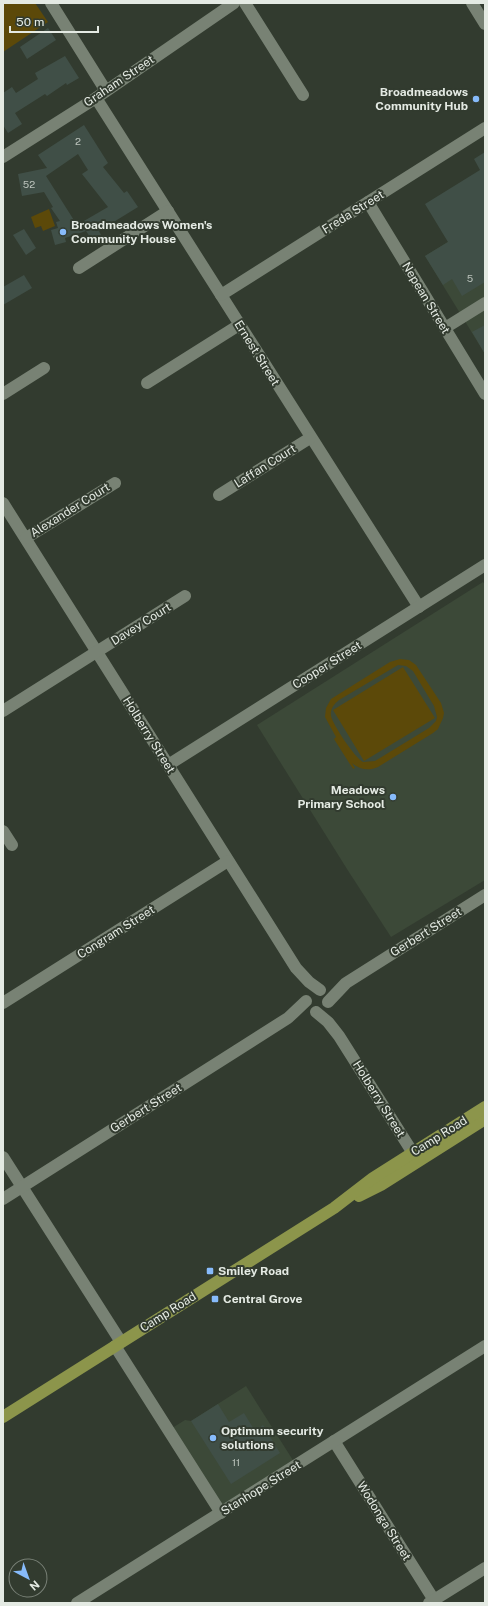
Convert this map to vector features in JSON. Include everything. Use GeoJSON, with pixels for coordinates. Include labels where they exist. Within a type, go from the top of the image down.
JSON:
{"type":"FeatureCollection","features":[{"type":"Feature","properties":{"kind":"main road","name":"Camp Road"},"geometry":{"type":"LineString","coordinates":[[416,1157],[485,1107]]}},
{"type":"Feature","properties":{"kind":"main road","name":"Camp Road"},"geometry":{"type":"LineString","coordinates":[[3,1417],[334,1208],[373,1178],[416,1157],[485,1119]]}},
{"type":"Feature","properties":{"kind":"street"},"geometry":{"type":"LineString","coordinates":[[51,3],[106,91]]}},
{"type":"Feature","properties":{"kind":"street","name":"Graham Street"},"geometry":{"type":"LineString","coordinates":[[3,157],[96,98],[234,3]]}},
{"type":"Feature","properties":{"kind":"street"},"geometry":{"type":"LineString","coordinates":[[245,3],[302,95]]}},
{"type":"Feature","properties":{"kind":"street"},"geometry":{"type":"LineString","coordinates":[[472,3],[485,24]]}},
{"type":"Feature","properties":{"kind":"street","name":"Ernest Street"},"geometry":{"type":"LineString","coordinates":[[96,98],[419,608]]}},
{"type":"Feature","properties":{"kind":"street","name":"Freda Street"},"geometry":{"type":"LineString","coordinates":[[221,295],[485,128]]}},
{"type":"Feature","properties":{"kind":"street","name":"Nepean Street"},"geometry":{"type":"LineString","coordinates":[[368,202],[485,394]]}},
{"type":"Feature","properties":{"kind":"street"},"geometry":{"type":"LineString","coordinates":[[79,268],[168,211]]}},
{"type":"Feature","properties":{"kind":"street"},"geometry":{"type":"LineString","coordinates":[[445,328],[485,303]]}},
{"type":"Feature","properties":{"kind":"street"},"geometry":{"type":"LineString","coordinates":[[147,383],[239,325]]}},
{"type":"Feature","properties":{"kind":"street"},"geometry":{"type":"LineString","coordinates":[[3,394],[44,368]]}},
{"type":"Feature","properties":{"kind":"street","name":"Laffan Court"},"geometry":{"type":"LineString","coordinates":[[219,495],[310,438]]}},
{"type":"Feature","properties":{"kind":"street","name":"Alexander Court"},"geometry":{"type":"LineString","coordinates":[[26,538],[115,483]]}},
{"type":"Feature","properties":{"kind":"street","name":"Holberry Street"},"geometry":{"type":"LineString","coordinates":[[3,502],[296,968],[325,997],[339,1036]]}},
{"type":"Feature","properties":{"kind":"street","name":"Cooper Street"},"geometry":{"type":"LineString","coordinates":[[168,765],[485,565]]}},
{"type":"Feature","properties":{"kind":"street","name":"Davey Court"},"geometry":{"type":"LineString","coordinates":[[3,711],[185,596]]}},
{"type":"Feature","properties":{"kind":"street"},"geometry":{"type":"LineString","coordinates":[[3,831],[12,845]]}},
{"type":"Feature","properties":{"kind":"street","name":"Congram Street"},"geometry":{"type":"LineString","coordinates":[[3,1003],[228,861]]}},
{"type":"Feature","properties":{"kind":"street","name":"Gerbert Street"},"geometry":{"type":"LineString","coordinates":[[325,997],[485,895]]}},
{"type":"Feature","properties":{"kind":"street","name":"Holberry Street"},"geometry":{"type":"LineString","coordinates":[[296,968],[306,1000]]}},
{"type":"Feature","properties":{"kind":"street"},"geometry":{"type":"LineString","coordinates":[[313,991],[325,997],[322,1011],[315,1011],[308,1007],[306,1000],[313,991]]}},
{"type":"Feature","properties":{"kind":"street","name":"Gerbert Street"},"geometry":{"type":"LineString","coordinates":[[3,1199],[288,1018],[306,1000]]}},
{"type":"Feature","properties":{"kind":"street","name":"Holberry Street"},"geometry":{"type":"LineString","coordinates":[[315,1011],[328,1022],[339,1036],[416,1157]]}},
{"type":"Feature","properties":{"kind":"street","name":"Gerbert Street"},"geometry":{"type":"LineString","coordinates":[[288,1018],[315,1011]]}},
{"type":"Feature","properties":{"kind":"street"},"geometry":{"type":"LineString","coordinates":[[3,1157],[221,1513]]}},
{"type":"Feature","properties":{"kind":"street","name":"Stanhope Street"},"geometry":{"type":"LineString","coordinates":[[78,1603],[485,1346]]}},
{"type":"Feature","properties":{"kind":"street","name":"Wodonga Street"},"geometry":{"type":"LineString","coordinates":[[334,1441],[431,1601]]}},
{"type":"Feature","properties":{"kind":"street"},"geometry":{"type":"LineString","coordinates":[[431,1601],[485,1568]]}},
{"type":"Feature","properties":{"kind":"shaded area"},"geometry":{"type":"Polygon","coordinates":[[[3,3],[35,3],[48,22],[3,52],[3,3]]]}},
{"type":"Feature","properties":{"kind":"shaded area"},"geometry":{"type":"Polygon","coordinates":[[[49,209],[55,226],[43,231],[41,226],[35,228],[31,217],[49,209]]]}},
{"type":"Feature","properties":{"kind":"shaded area"},"geometry":{"type":"Polygon","coordinates":[[[485,219],[485,354],[425,256],[485,219]]]}},
{"type":"Feature","properties":{"kind":"shaded area","name":"Meadows Primary School"},"geometry":{"type":"Polygon","coordinates":[[[483,582],[485,585],[485,880],[391,937],[257,725],[483,582]]]}},
{"type":"Feature","properties":{"kind":"shaded area"},"geometry":{"type":"Polygon","coordinates":[[[400,659],[409,660],[416,665],[441,703],[444,713],[443,718],[438,729],[433,733],[378,767],[365,769],[352,763],[355,768],[353,769],[334,739],[336,737],[325,717],[326,708],[331,699],[390,662],[400,659]],[[398,665],[339,700],[332,709],[331,716],[336,726],[350,748],[363,762],[375,761],[429,728],[436,721],[437,717],[434,706],[413,671],[406,666],[398,665]]]}},
{"type":"Feature","properties":{"kind":"shaded area"},"geometry":{"type":"Polygon","coordinates":[[[403,667],[435,718],[364,761],[333,710],[403,667]]]}},
{"type":"Feature","properties":{"kind":"shaded area"},"geometry":{"type":"Polygon","coordinates":[[[246,1386],[296,1465],[221,1513],[169,1430],[185,1420],[191,1421],[246,1386]]]}},
{"type":"Feature","properties":{"kind":"building"},"geometry":{"type":"Polygon","coordinates":[[[48,28],[56,40],[27,59],[20,47],[48,28]]]}},
{"type":"Feature","properties":{"kind":"building"},"geometry":{"type":"Polygon","coordinates":[[[65,56],[79,78],[67,85],[66,83],[47,96],[45,94],[15,113],[22,124],[8,133],[3,125],[3,93],[12,87],[16,93],[38,79],[35,73],[65,56]]]}},
{"type":"Feature","properties":{"kind":"building"},"geometry":{"type":"Polygon","coordinates":[[[84,125],[108,163],[103,167],[124,193],[127,191],[138,207],[99,231],[101,235],[92,240],[86,231],[65,238],[66,242],[55,245],[51,230],[58,228],[56,222],[60,221],[51,208],[53,207],[44,192],[22,196],[18,174],[47,168],[38,155],[84,125]],[[78,154],[46,176],[77,225],[108,207],[82,174],[88,170],[78,154]]]}},
{"type":"Feature","properties":{"kind":"building"},"geometry":{"type":"Polygon","coordinates":[[[485,152],[485,282],[462,296],[452,279],[443,285],[425,256],[448,242],[425,204],[480,170],[474,159],[485,152]]]}},
{"type":"Feature","properties":{"kind":"building"},"geometry":{"type":"Polygon","coordinates":[[[24,229],[36,248],[26,255],[13,235],[24,229]]]}},
{"type":"Feature","properties":{"kind":"building"},"geometry":{"type":"Polygon","coordinates":[[[24,275],[32,288],[3,305],[3,287],[24,275]]]}},
{"type":"Feature","properties":{"kind":"building"},"geometry":{"type":"Polygon","coordinates":[[[485,325],[485,354],[472,332],[485,325]]]}},
{"type":"Feature","properties":{"kind":"building"},"geometry":{"type":"Polygon","coordinates":[[[218,1404],[229,1422],[244,1413],[255,1431],[263,1425],[280,1453],[231,1484],[191,1421],[218,1404]]]}},
{"type":"Feature","properties":{"kind":"place","name":"Broadmeadows Community Hub"},"geometry":{"type":"Point","coordinates":[476,99]}},
{"type":"Feature","properties":{"kind":"place","name":"Broadmeadows Women's Community House"},"geometry":{"type":"Point","coordinates":[63,232]}},
{"type":"Feature","properties":{"kind":"place","name":"Meadows Primary School"},"geometry":{"type":"Point","coordinates":[393,797]}},
{"type":"Feature","properties":{"kind":"place","name":"Smiley Road"},"geometry":{"type":"Point","coordinates":[210,1271]}},
{"type":"Feature","properties":{"kind":"place","name":"Central Grove"},"geometry":{"type":"Point","coordinates":[215,1299]}},
{"type":"Feature","properties":{"kind":"place","name":"Optimum security solutions"},"geometry":{"type":"Point","coordinates":[213,1438]}}]}
